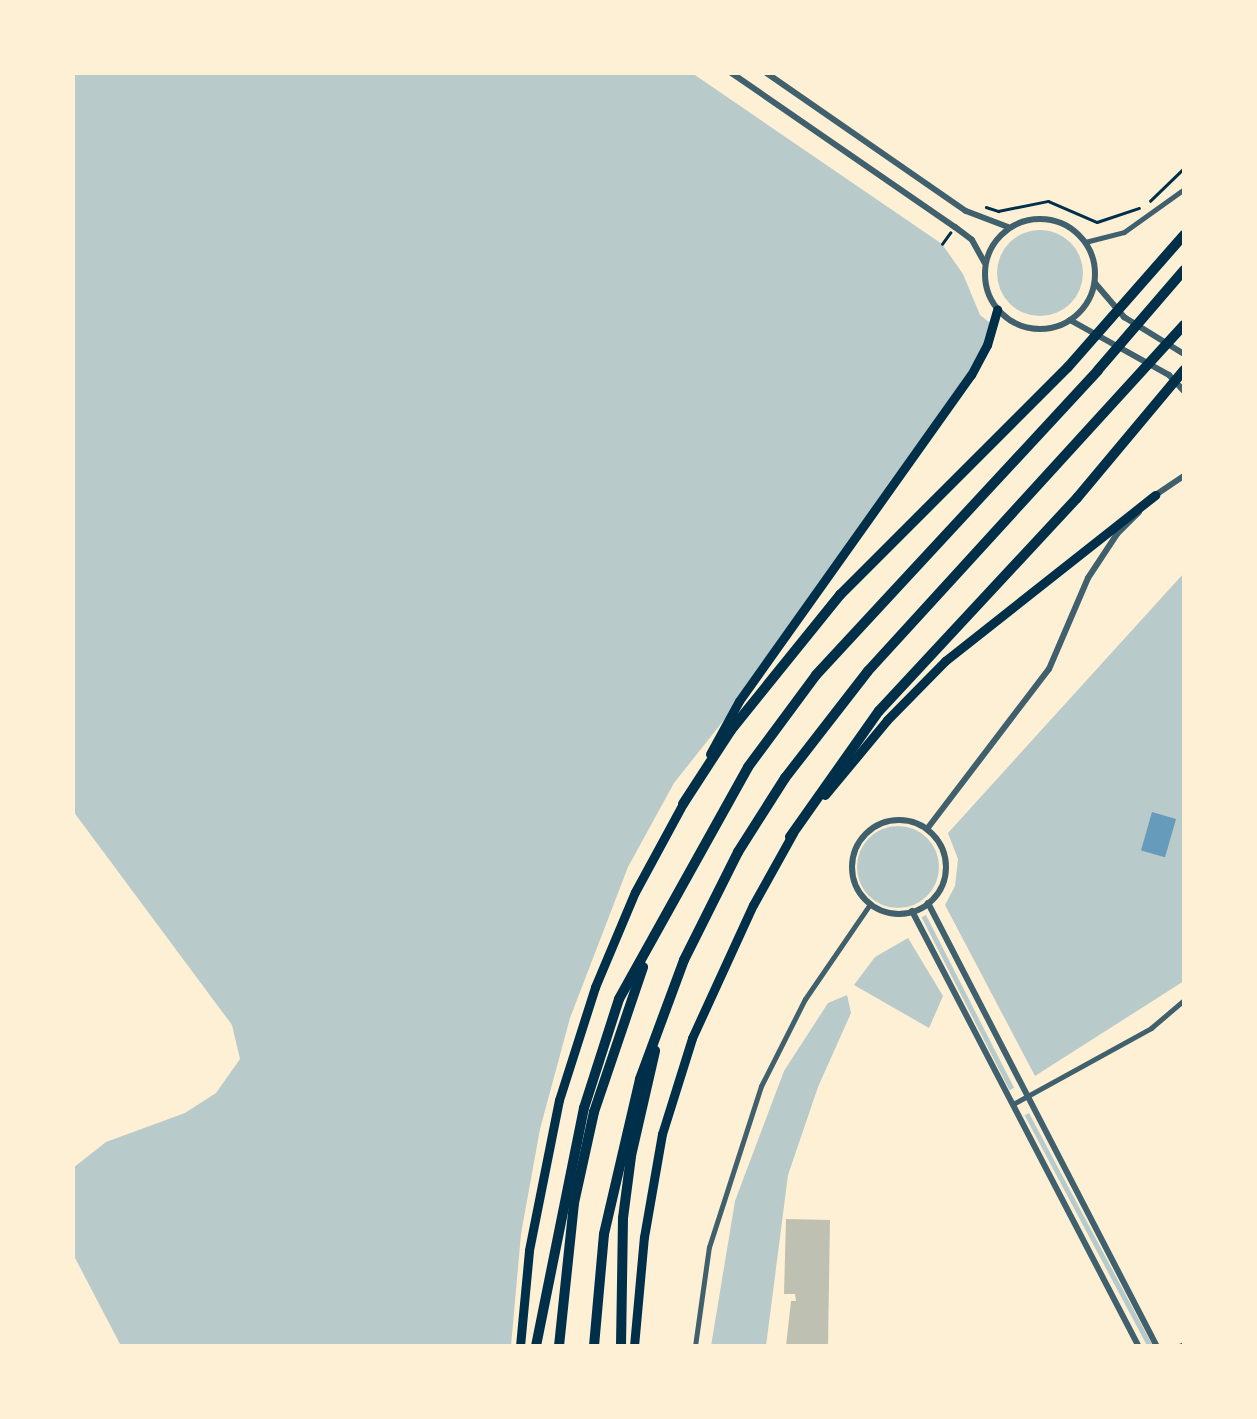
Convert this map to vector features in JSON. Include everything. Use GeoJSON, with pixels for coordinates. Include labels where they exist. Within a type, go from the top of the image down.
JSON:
{"type":"FeatureCollection","features":[{"type":"Feature","properties":{"kind":"highway"},"geometry":{"type":"LineString","coordinates":[[683,804],[731,730],[840,595],[1068,367],[1184,235]]}},
{"type":"Feature","properties":{"kind":"highway"},"geometry":{"type":"LineString","coordinates":[[536,1346],[584,1108],[619,999],[748,766],[816,675],[1098,370],[1184,270]]}},
{"type":"Feature","properties":{"kind":"highway"},"geometry":{"type":"LineString","coordinates":[[520,1346],[535,1214],[559,1100],[595,987],[636,892],[739,701],[971,374],[987,345],[997,309]]}},
{"type":"Feature","properties":{"kind":"highway"},"geometry":{"type":"LineString","coordinates":[[594,1346],[604,1234],[619,1158],[660,1022],[684,960],[738,852],[824,724],[1184,325]]}},
{"type":"Feature","properties":{"kind":"highway"},"geometry":{"type":"LineString","coordinates":[[634,1346],[644,1237],[672,1102],[712,993],[790,837],[880,711],[1078,498],[1184,370]]}},
{"type":"Feature","properties":{"kind":"highway"},"geometry":{"type":"LineString","coordinates":[[790,837],[887,720],[945,661],[1155,495]]}},
{"type":"Feature","properties":{"kind":"highway"},"geometry":{"type":"LineString","coordinates":[[559,1346],[574,1203],[594,1112],[656,934]]}},
{"type":"Feature","properties":{"kind":"highway"},"geometry":{"type":"LineString","coordinates":[[621,1346],[623,1218],[660,1022]]}},
{"type":"Feature","properties":{"kind":"street"},"geometry":{"type":"LineString","coordinates":[[730,72],[972,240],[986,264]]}},
{"type":"Feature","properties":{"kind":"street"},"geometry":{"type":"LineString","coordinates":[[766,72],[966,211],[1009,228]]}},
{"type":"Feature","properties":{"kind":"street"},"geometry":{"type":"LineString","coordinates":[[1085,242],[1124,232],[1184,189]]}},
{"type":"Feature","properties":{"kind":"street"},"geometry":{"type":"LineString","coordinates":[[1095,282],[1086,304],[1070,320],[1031,328],[997,309],[986,288],[986,264],[990,250],[1009,228],[1042,218],[1058,222],[1085,242],[1095,282],[1124,317],[1184,354]]}},
{"type":"Feature","properties":{"kind":"street"},"geometry":{"type":"LineString","coordinates":[[1070,320],[1169,376],[1184,391]]}},
{"type":"Feature","properties":{"kind":"street"},"geometry":{"type":"LineString","coordinates":[[927,829],[1049,669],[1088,578],[1118,534],[1155,495],[1184,476]]}},
{"type":"Feature","properties":{"kind":"street"},"geometry":{"type":"LineString","coordinates":[[899,820],[927,829],[937,839],[946,866],[938,894],[928,904],[897,914],[870,904],[853,880],[854,851],[872,828],[899,820]]}},
{"type":"Feature","properties":{"kind":"street"},"geometry":{"type":"LineString","coordinates":[[695,1346],[709,1248],[761,1086],[805,999],[870,904]]}},
{"type":"Feature","properties":{"kind":"street"},"geometry":{"type":"LineString","coordinates":[[928,904],[1157,1346]]}},
{"type":"Feature","properties":{"kind":"street"},"geometry":{"type":"LineString","coordinates":[[912,911],[1138,1346]]}},
{"type":"Feature","properties":{"kind":"street"},"geometry":{"type":"LineString","coordinates":[[1013,1104],[1152,1028],[1184,1000]]}},
{"type":"Feature","properties":{"kind":"path"},"geometry":{"type":"LineString","coordinates":[[984,207],[998,212],[1048,201],[1097,222],[1142,207],[1184,168]]}},
{"type":"Feature","properties":{"kind":"shaded area"},"geometry":{"type":"Polygon","coordinates":[[[72,73],[692,73],[942,244],[963,274],[980,315],[994,326],[987,345],[739,701],[674,783],[628,867],[570,1018],[540,1129],[521,1234],[511,1346],[121,1346],[73,1254],[73,1168],[106,1142],[185,1113],[216,1093],[240,1059],[232,1025],[73,811],[72,73]]]}},
{"type":"Feature","properties":{"kind":"shaded area"},"geometry":{"type":"Polygon","coordinates":[[[1040,230],[1064,237],[1076,249],[1083,273],[1076,297],[1064,309],[1040,316],[1016,309],[1004,297],[997,273],[1004,249],[1016,237],[1040,230]]]}},
{"type":"Feature","properties":{"kind":"shaded area"},"geometry":{"type":"Polygon","coordinates":[[[1184,573],[1184,981],[1035,1076],[945,905],[955,886],[958,859],[948,833],[1184,573]]]}},
{"type":"Feature","properties":{"kind":"shaded area"},"geometry":{"type":"Polygon","coordinates":[[[898,826],[914,829],[927,838],[936,851],[936,883],[927,896],[914,905],[898,908],[882,905],[869,896],[860,883],[857,867],[860,851],[869,838],[882,829],[898,826]]]}},
{"type":"Feature","properties":{"kind":"shaded area"},"geometry":{"type":"Polygon","coordinates":[[[926,915],[1014,1088],[1010,1090],[922,917],[926,915]]]}},
{"type":"Feature","properties":{"kind":"shaded area"},"geometry":{"type":"Polygon","coordinates":[[[908,938],[943,996],[929,1028],[854,985],[875,957],[908,938]]]}},
{"type":"Feature","properties":{"kind":"shaded area"},"geometry":{"type":"Polygon","coordinates":[[[847,995],[851,1013],[818,1087],[788,1175],[766,1346],[711,1346],[735,1201],[784,1071],[828,1003],[847,995]]]}},
{"type":"Feature","properties":{"kind":"shaded area"},"geometry":{"type":"Polygon","coordinates":[[[1029,1113],[1152,1345],[1147,1346],[1025,1115],[1029,1113]]]}},
{"type":"Feature","properties":{"kind":"water"},"geometry":{"type":"Polygon","coordinates":[[[1152,812],[1176,819],[1165,857],[1141,850],[1152,812]]]}},
{"type":"Feature","properties":{"kind":"building"},"geometry":{"type":"Polygon","coordinates":[[[786,1219],[830,1220],[828,1346],[786,1346],[791,1301],[796,1301],[795,1294],[784,1294],[786,1219]]]}}]}
